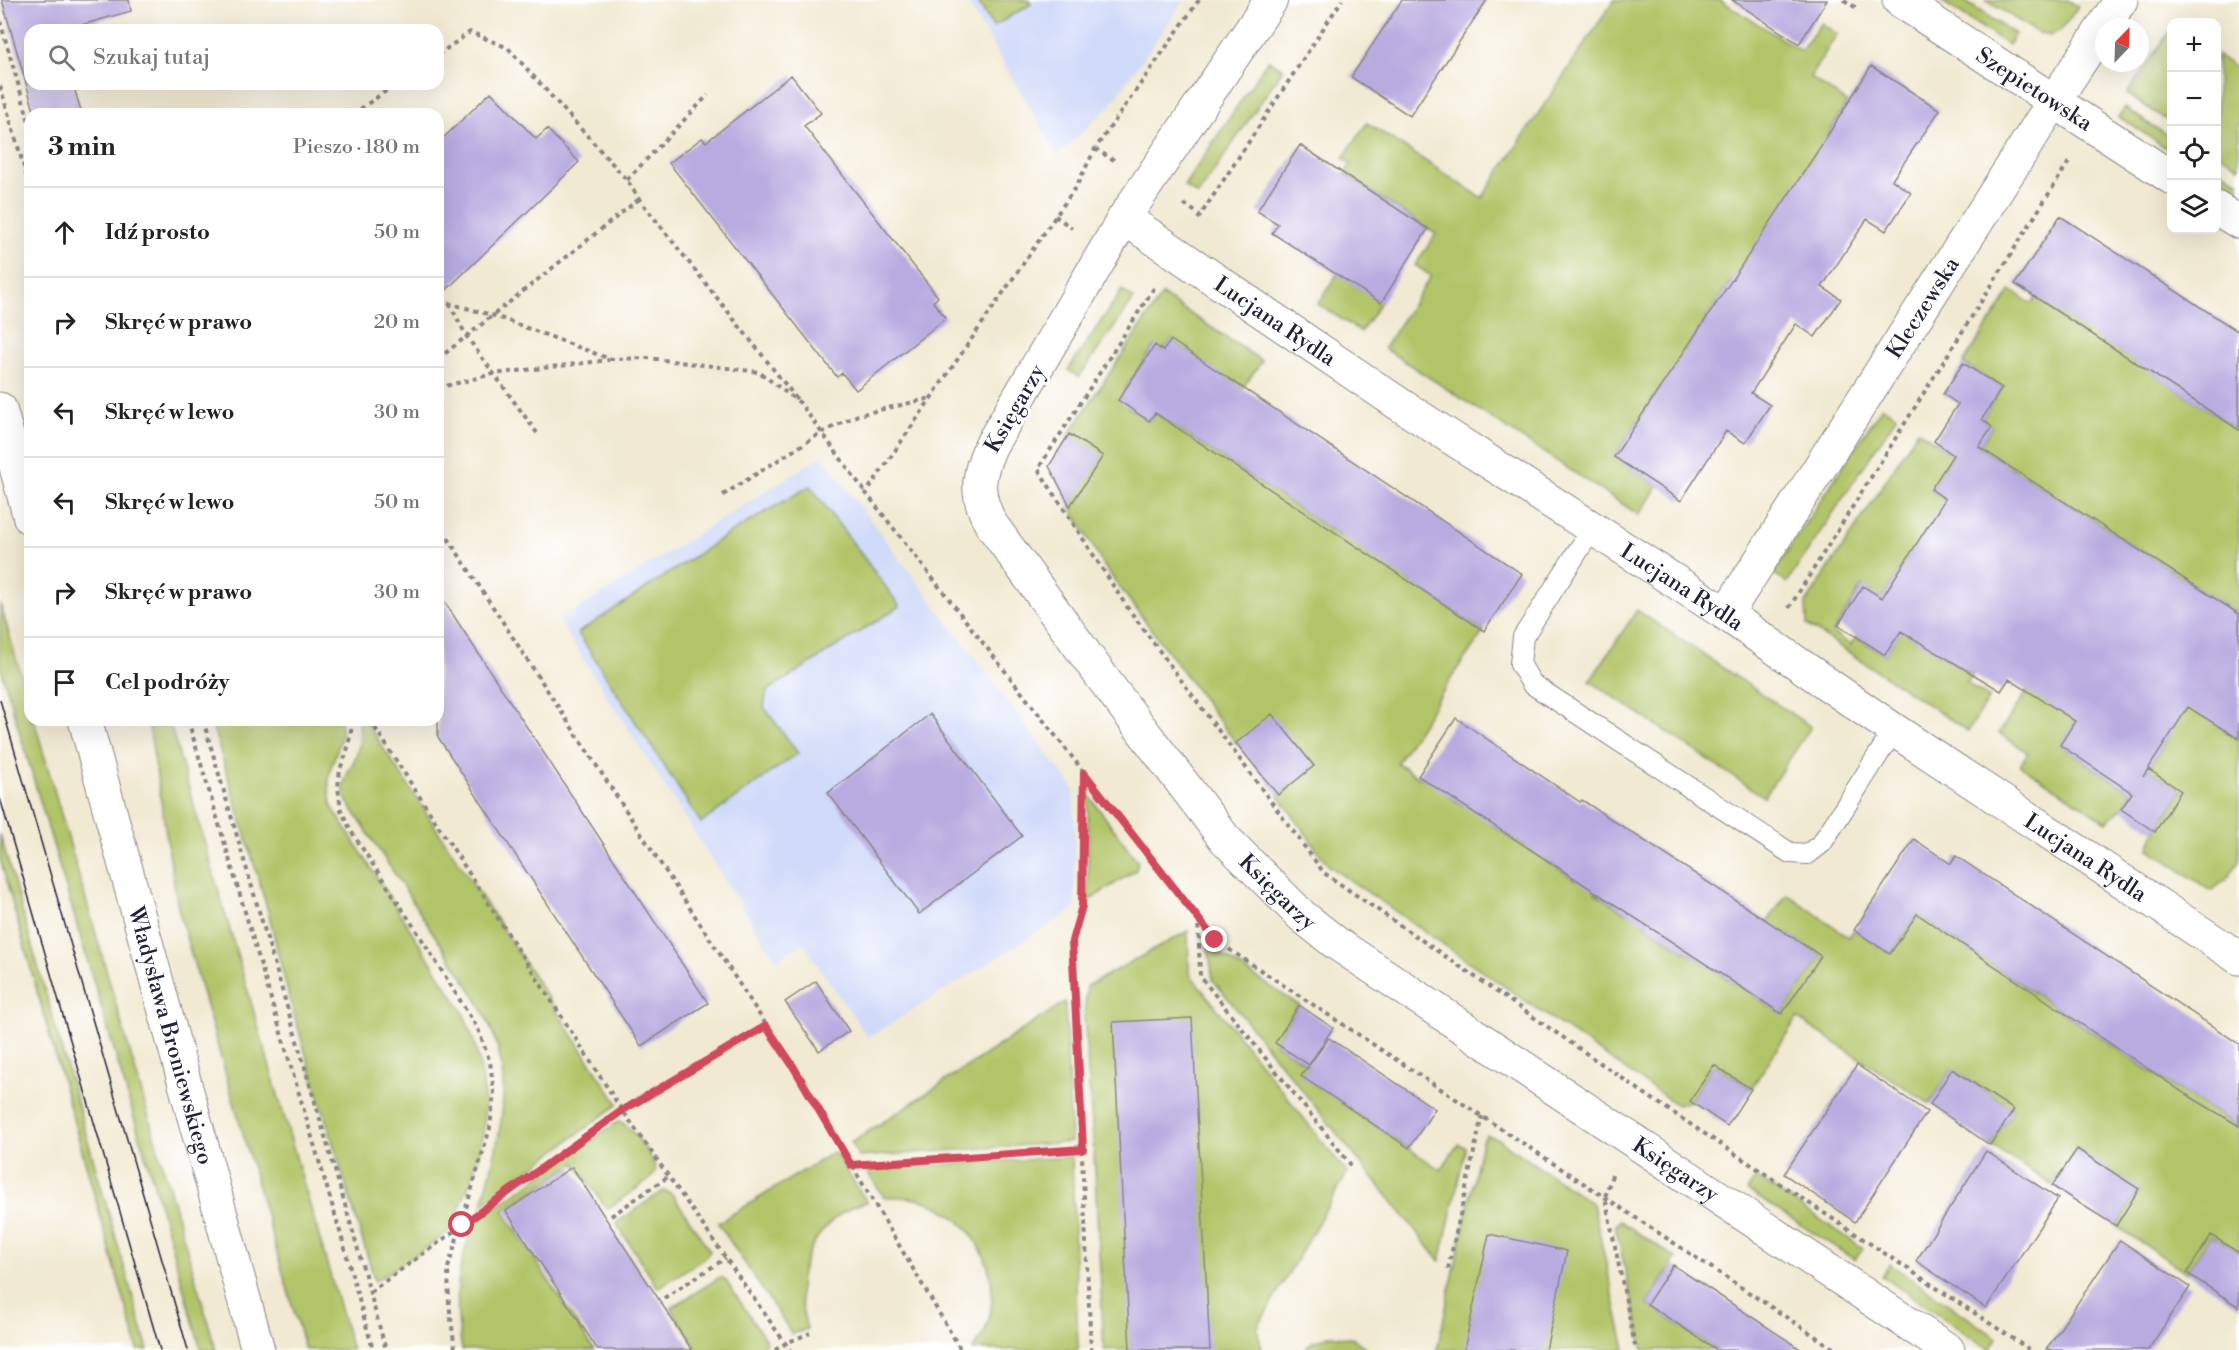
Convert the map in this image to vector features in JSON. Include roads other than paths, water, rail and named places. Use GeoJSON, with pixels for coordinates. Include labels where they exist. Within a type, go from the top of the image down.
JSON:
{"type":"FeatureCollection","features":[{"type":"Feature","properties":{"kind":"street","name":"Księgarzy"},"geometry":{"type":"LineString","coordinates":[[1270,0],[1124,218],[990,447],[981,468],[980,488],[982,506],[991,524],[1091,662],[1225,839],[1302,916],[1336,943],[1948,1350]]}},
{"type":"Feature","properties":{"kind":"street","name":"Szepietowska"},"geometry":{"type":"LineString","coordinates":[[1899,0],[2167,175]]}},
{"type":"Feature","properties":{"kind":"street","name":"Kleczewska"},"geometry":{"type":"LineString","coordinates":[[1726,614],[2121,0]]}},
{"type":"Feature","properties":{"kind":"street"},"geometry":{"type":"LineString","coordinates":[[2221,211],[2239,222]]}},
{"type":"Feature","properties":{"kind":"street","name":"Lucjana Rydla"},"geometry":{"type":"LineString","coordinates":[[1124,218],[1402,406],[1726,614],[1894,730],[2239,958]]}},
{"type":"Feature","properties":{"kind":"street"},"geometry":{"type":"LineString","coordinates":[[0,409],[24,497]]}},
{"type":"Feature","properties":{"kind":"street","name":"Władysława Broniewskiego"},"geometry":{"type":"LineString","coordinates":[[87,726],[258,1350]]}},
{"type":"Feature","properties":{"kind":"lane"},"geometry":{"type":"LineString","coordinates":[[1592,529],[1523,637],[1520,664],[1532,684],[1790,853],[1808,854],[1822,843],[1894,730]]}},
{"type":"Feature","properties":{"kind":"tram line"},"geometry":{"type":"LineString","coordinates":[[0,700],[188,1350]]}},
{"type":"Feature","properties":{"kind":"tram line"},"geometry":{"type":"LineString","coordinates":[[0,798],[160,1350]]}}]}
